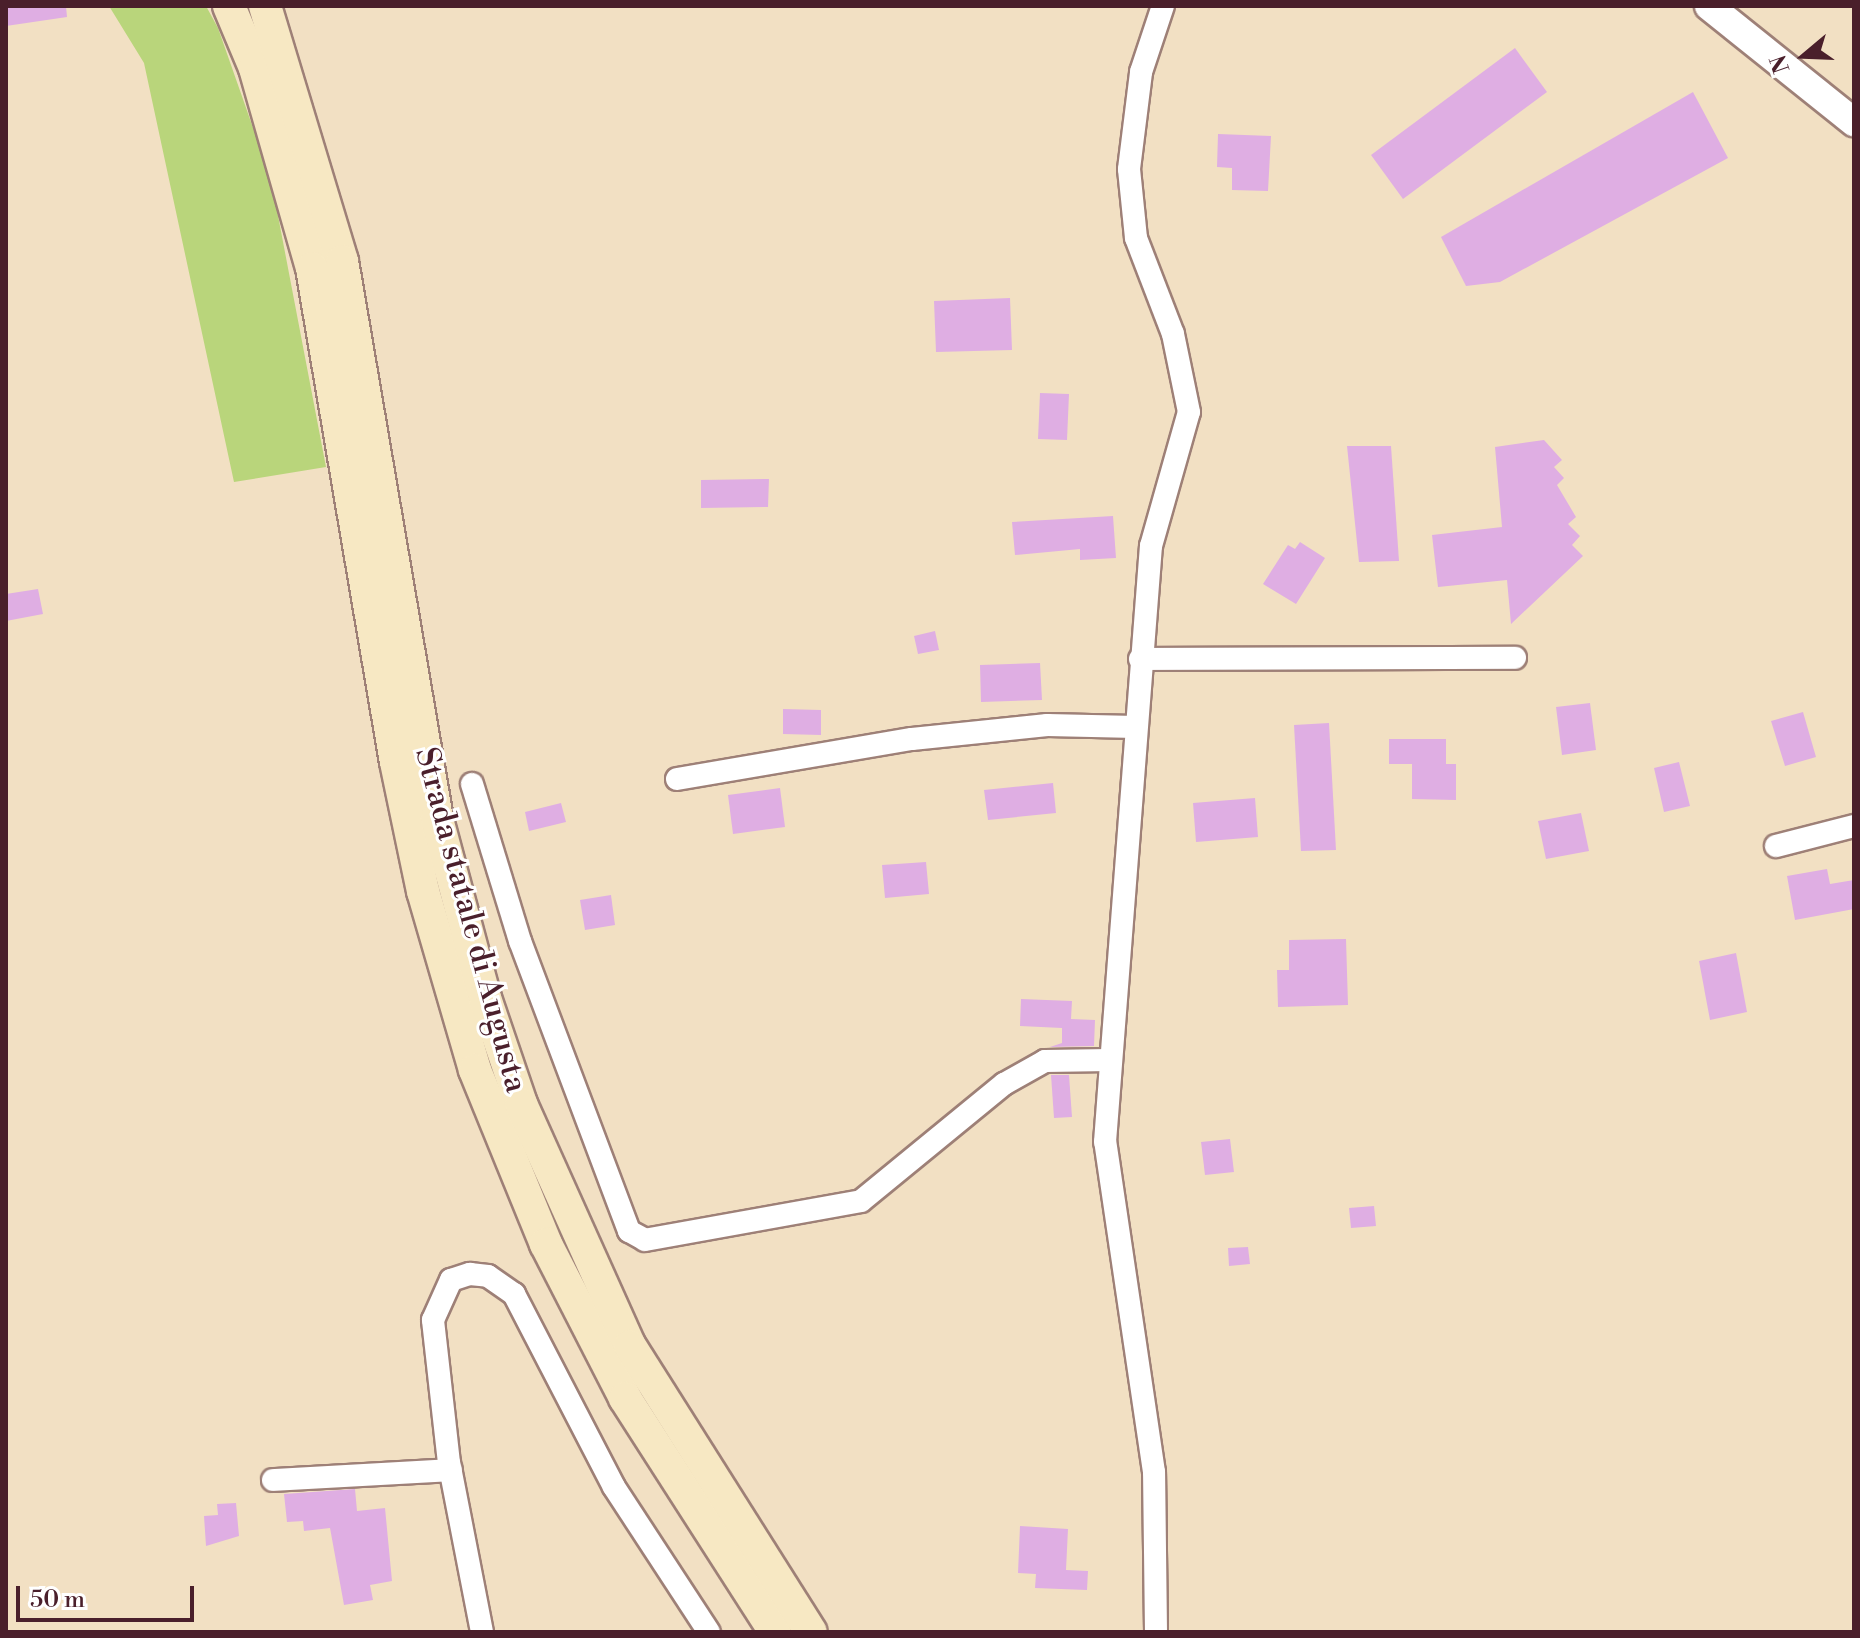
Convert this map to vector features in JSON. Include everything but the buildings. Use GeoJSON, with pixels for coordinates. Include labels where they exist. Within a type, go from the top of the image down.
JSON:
{"type":"FeatureCollection","features":[{"type":"Feature","properties":{"kind":"main road","name":"Strada statale di Augusta"},"geometry":{"type":"LineString","coordinates":[[229,6],[259,82],[312,268],[396,762],[423,891],[475,1070],[546,1244],[625,1398],[775,1632]]}},
{"type":"Feature","properties":{"kind":"main road","name":"Strada statale di Augusta"},"geometry":{"type":"LineString","coordinates":[[265,6],[342,261],[431,790],[485,998],[545,1162],[630,1346],[811,1632]]}},
{"type":"Feature","properties":{"kind":"street"},"geometry":{"type":"LineString","coordinates":[[1156,1632],[1154,1472],[1105,1142],[1151,546],[1189,412],[1173,334],[1136,238],[1129,169],[1141,72],[1163,6]]}},
{"type":"Feature","properties":{"kind":"street"},"geometry":{"type":"LineString","coordinates":[[1709,6],[1854,122]]}},
{"type":"Feature","properties":{"kind":"street"},"geometry":{"type":"LineString","coordinates":[[1140,659],[1515,658]]}},
{"type":"Feature","properties":{"kind":"street"},"geometry":{"type":"LineString","coordinates":[[677,779],[912,739],[1047,725],[1136,727]]}},
{"type":"Feature","properties":{"kind":"street"},"geometry":{"type":"LineString","coordinates":[[472,784],[520,941],[629,1231],[645,1240],[861,1201],[1004,1084],[1045,1061],[1110,1060]]}},
{"type":"Feature","properties":{"kind":"street"},"geometry":{"type":"LineString","coordinates":[[1776,846],[1854,826]]}},
{"type":"Feature","properties":{"kind":"street"},"geometry":{"type":"LineString","coordinates":[[482,1632],[451,1470],[433,1320],[451,1280],[488,1276],[514,1294],[614,1487],[709,1632]]}},
{"type":"Feature","properties":{"kind":"street"},"geometry":{"type":"LineString","coordinates":[[273,1480],[451,1470]]}},
{"type":"Feature","properties":{"kind":"green space"},"geometry":{"type":"Polygon","coordinates":[[[109,6],[206,6],[218,28],[271,179],[326,467],[234,482],[144,63],[109,6]]]}}]}
